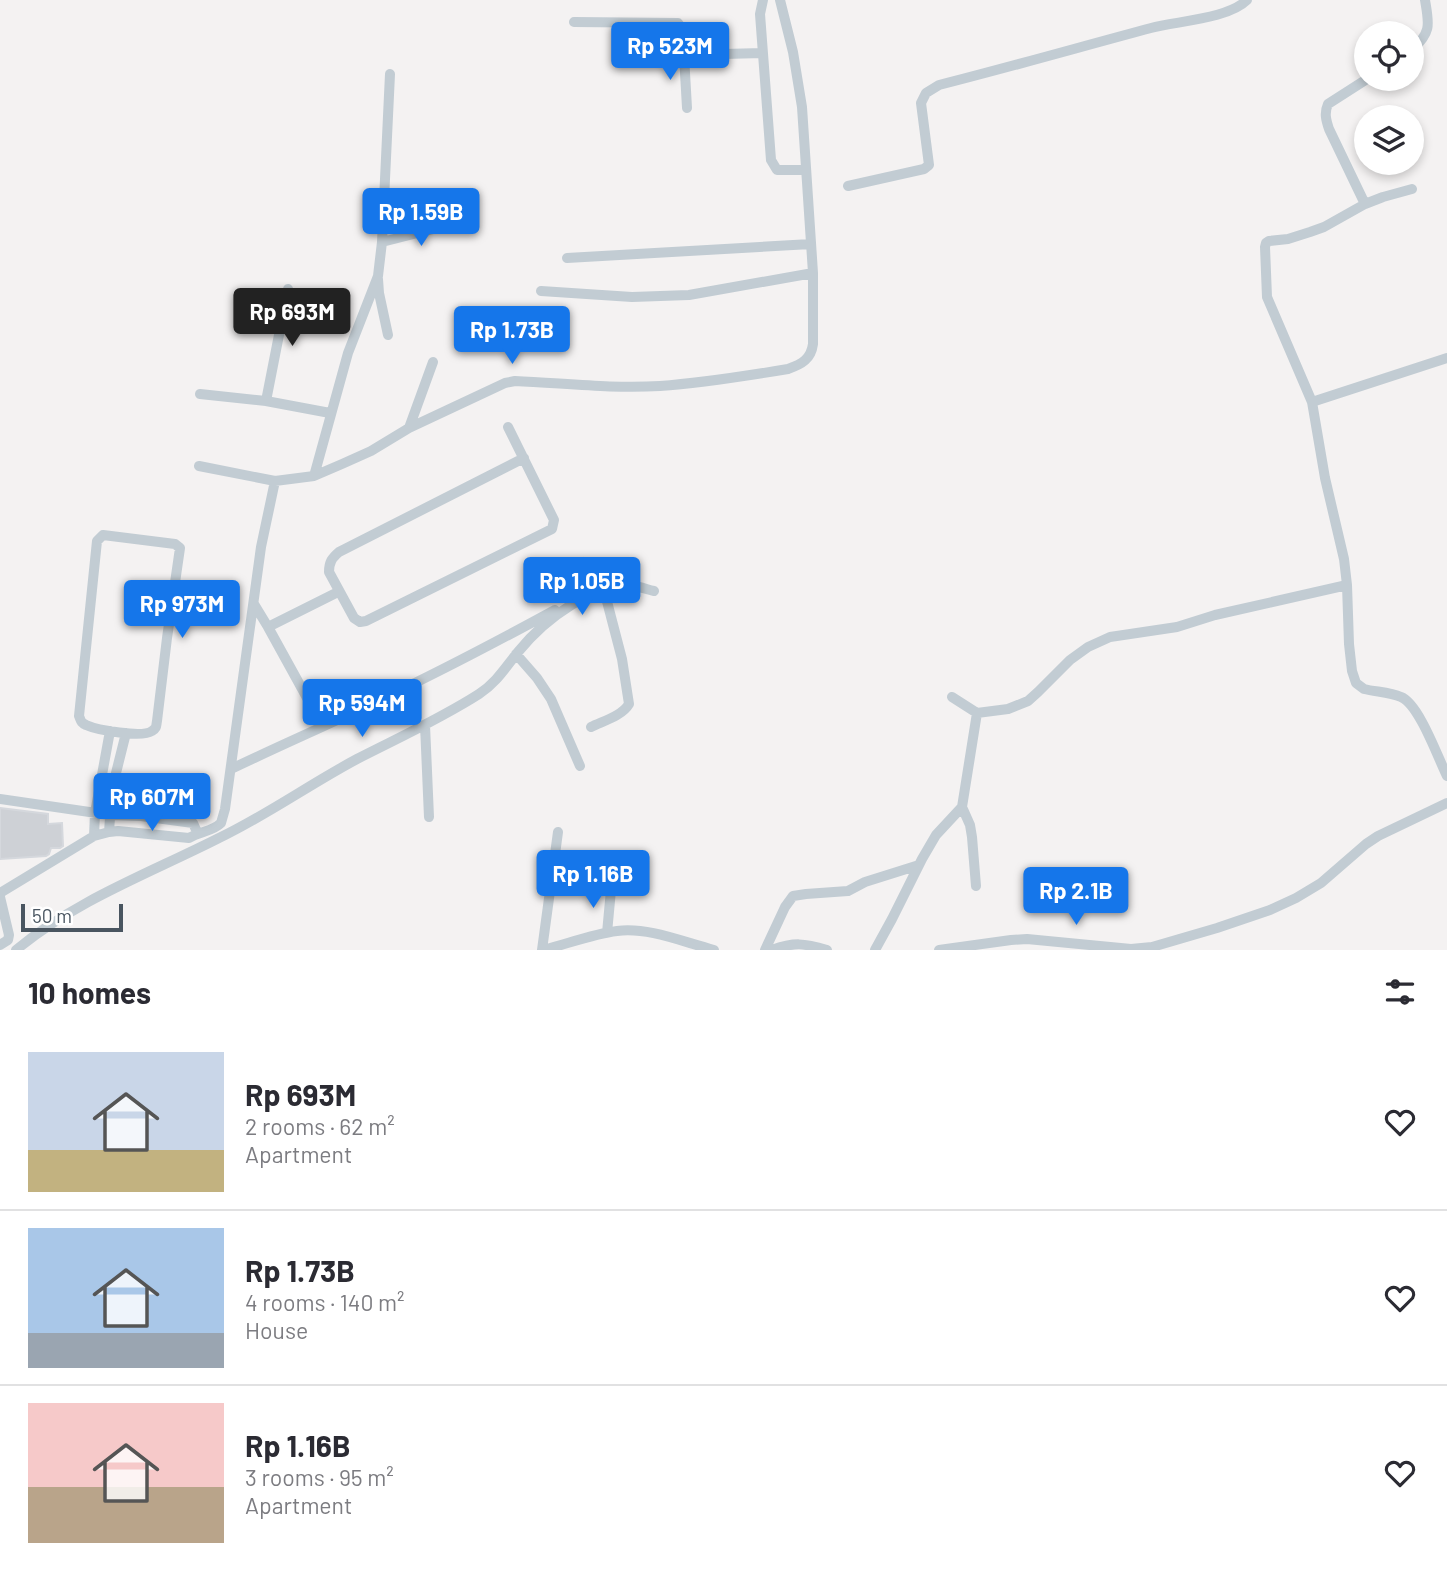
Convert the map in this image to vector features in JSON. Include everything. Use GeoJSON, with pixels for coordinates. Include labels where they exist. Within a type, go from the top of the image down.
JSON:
{"type":"FeatureCollection","features":[{"type":"Feature","properties":{"kind":"street"},"geometry":{"type":"LineString","coordinates":[[763,0],[760,14],[771,160],[777,170],[806,170]]}},
{"type":"Feature","properties":{"kind":"street"},"geometry":{"type":"LineString","coordinates":[[199,466],[275,481],[296,480],[314,476],[371,451],[409,428],[505,383],[515,381],[621,387],[660,386],[788,369],[809,358],[812,352],[813,273],[803,107],[780,0]]}},
{"type":"Feature","properties":{"kind":"street"},"geometry":{"type":"LineString","coordinates":[[848,186],[923,169],[929,165],[921,103],[926,93],[939,85],[1154,27],[1209,17],[1242,5],[1247,0]]}},
{"type":"Feature","properties":{"kind":"street"},"geometry":{"type":"LineString","coordinates":[[1424,38],[1429,24],[1425,0]]}},
{"type":"Feature","properties":{"kind":"street"},"geometry":{"type":"LineString","coordinates":[[574,22],[678,23],[682,29],[687,108]]}},
{"type":"Feature","properties":{"kind":"street"},"geometry":{"type":"LineString","coordinates":[[684,55],[763,53]]}},
{"type":"Feature","properties":{"kind":"street"},"geometry":{"type":"LineString","coordinates":[[388,335],[378,276],[390,74]]}},
{"type":"Feature","properties":{"kind":"street"},"geometry":{"type":"LineString","coordinates":[[1354,87],[1328,104],[1325,111],[1329,129],[1365,204]]}},
{"type":"Feature","properties":{"kind":"street"},"geometry":{"type":"LineString","coordinates":[[1412,189],[1365,204],[1324,227],[1266,243],[1267,297],[1312,402],[1325,478],[1344,559],[1354,679],[1364,689],[1403,697],[1409,702],[1417,712],[1447,776]]}},
{"type":"Feature","properties":{"kind":"street"},"geometry":{"type":"LineString","coordinates":[[382,242],[453,224]]}},
{"type":"Feature","properties":{"kind":"street"},"geometry":{"type":"LineString","coordinates":[[567,257],[811,244]]}},
{"type":"Feature","properties":{"kind":"street"},"geometry":{"type":"LineString","coordinates":[[541,291],[632,298],[689,295],[813,273]]}},
{"type":"Feature","properties":{"kind":"street"},"geometry":{"type":"LineString","coordinates":[[314,476],[348,354],[378,276]]}},
{"type":"Feature","properties":{"kind":"street"},"geometry":{"type":"LineString","coordinates":[[266,401],[288,289]]}},
{"type":"Feature","properties":{"kind":"street"},"geometry":{"type":"LineString","coordinates":[[1312,402],[1447,358]]}},
{"type":"Feature","properties":{"kind":"street"},"geometry":{"type":"LineString","coordinates":[[409,428],[433,362]]}},
{"type":"Feature","properties":{"kind":"street"},"geometry":{"type":"LineString","coordinates":[[200,394],[266,401],[330,413]]}},
{"type":"Feature","properties":{"kind":"street"},"geometry":{"type":"LineString","coordinates":[[508,427],[524,458],[554,520],[552,529],[366,621],[359,622],[354,618],[329,572],[332,558],[524,458]]}},
{"type":"Feature","properties":{"kind":"street"},"geometry":{"type":"LineString","coordinates":[[0,946],[8,940],[9,935],[0,895],[94,836],[118,831],[189,838],[197,832],[208,831],[222,823],[261,547],[275,481]]}},
{"type":"Feature","properties":{"kind":"street"},"geometry":{"type":"LineString","coordinates":[[103,535],[175,544],[180,550],[156,727],[145,734],[126,733],[85,725],[78,713],[97,541],[103,535]]}},
{"type":"Feature","properties":{"kind":"street"},"geometry":{"type":"LineString","coordinates":[[952,697],[977,713],[1008,709],[1028,701],[1079,653],[1110,638],[1177,627],[1215,615],[1347,585]]}},
{"type":"Feature","properties":{"kind":"street"},"geometry":{"type":"LineString","coordinates":[[231,769],[382,699],[602,587],[638,587],[654,591]]}},
{"type":"Feature","properties":{"kind":"street"},"geometry":{"type":"LineString","coordinates":[[16,950],[72,910],[258,818],[356,760],[481,693],[500,677],[535,631],[602,587]]}},
{"type":"Feature","properties":{"kind":"street"},"geometry":{"type":"LineString","coordinates":[[591,727],[626,709],[629,704],[622,659],[602,587]]}},
{"type":"Feature","properties":{"kind":"street"},"geometry":{"type":"LineString","coordinates":[[268,627],[338,592]]}},
{"type":"Feature","properties":{"kind":"street"},"geometry":{"type":"LineString","coordinates":[[254,604],[322,726]]}},
{"type":"Feature","properties":{"kind":"street"},"geometry":{"type":"LineString","coordinates":[[516,654],[551,699],[579,766]]}},
{"type":"Feature","properties":{"kind":"street"},"geometry":{"type":"LineString","coordinates":[[975,886],[972,837],[962,807],[977,713]]}},
{"type":"Feature","properties":{"kind":"street"},"geometry":{"type":"LineString","coordinates":[[425,725],[429,817]]}},
{"type":"Feature","properties":{"kind":"street"},"geometry":{"type":"LineString","coordinates":[[94,836],[110,731]]}},
{"type":"Feature","properties":{"kind":"street"},"geometry":{"type":"LineString","coordinates":[[109,832],[112,789],[126,733]]}},
{"type":"Feature","properties":{"kind":"street"},"geometry":{"type":"LineString","coordinates":[[0,799],[110,815],[193,823],[197,832]]}},
{"type":"Feature","properties":{"kind":"street"},"geometry":{"type":"LineString","coordinates":[[939,950],[1027,939],[1130,949],[1152,947],[1270,910],[1296,898],[1321,883],[1378,835],[1447,803]]}},
{"type":"Feature","properties":{"kind":"street"},"geometry":{"type":"LineString","coordinates":[[875,950],[936,835],[962,807]]}},
{"type":"Feature","properties":{"kind":"street"},"geometry":{"type":"LineString","coordinates":[[558,832],[543,950],[619,930],[644,932],[713,950]]}},
{"type":"Feature","properties":{"kind":"street"},"geometry":{"type":"LineString","coordinates":[[765,950],[793,896],[848,891],[919,864]]}},
{"type":"Feature","properties":{"kind":"street"},"geometry":{"type":"LineString","coordinates":[[607,933],[611,890]]}},
{"type":"Feature","properties":{"kind":"street"},"geometry":{"type":"LineString","coordinates":[[772,950],[797,943],[827,950]]}},
{"type":"Feature","properties":{"kind":"building"},"geometry":{"type":"Polygon","coordinates":[[[583,558],[596,584],[584,589],[571,564],[583,558]]]}},
{"type":"Feature","properties":{"kind":"building"},"geometry":{"type":"Polygon","coordinates":[[[0,808],[48,814],[48,824],[62,823],[63,846],[51,848],[46,856],[0,859],[0,808]]]}}]}
